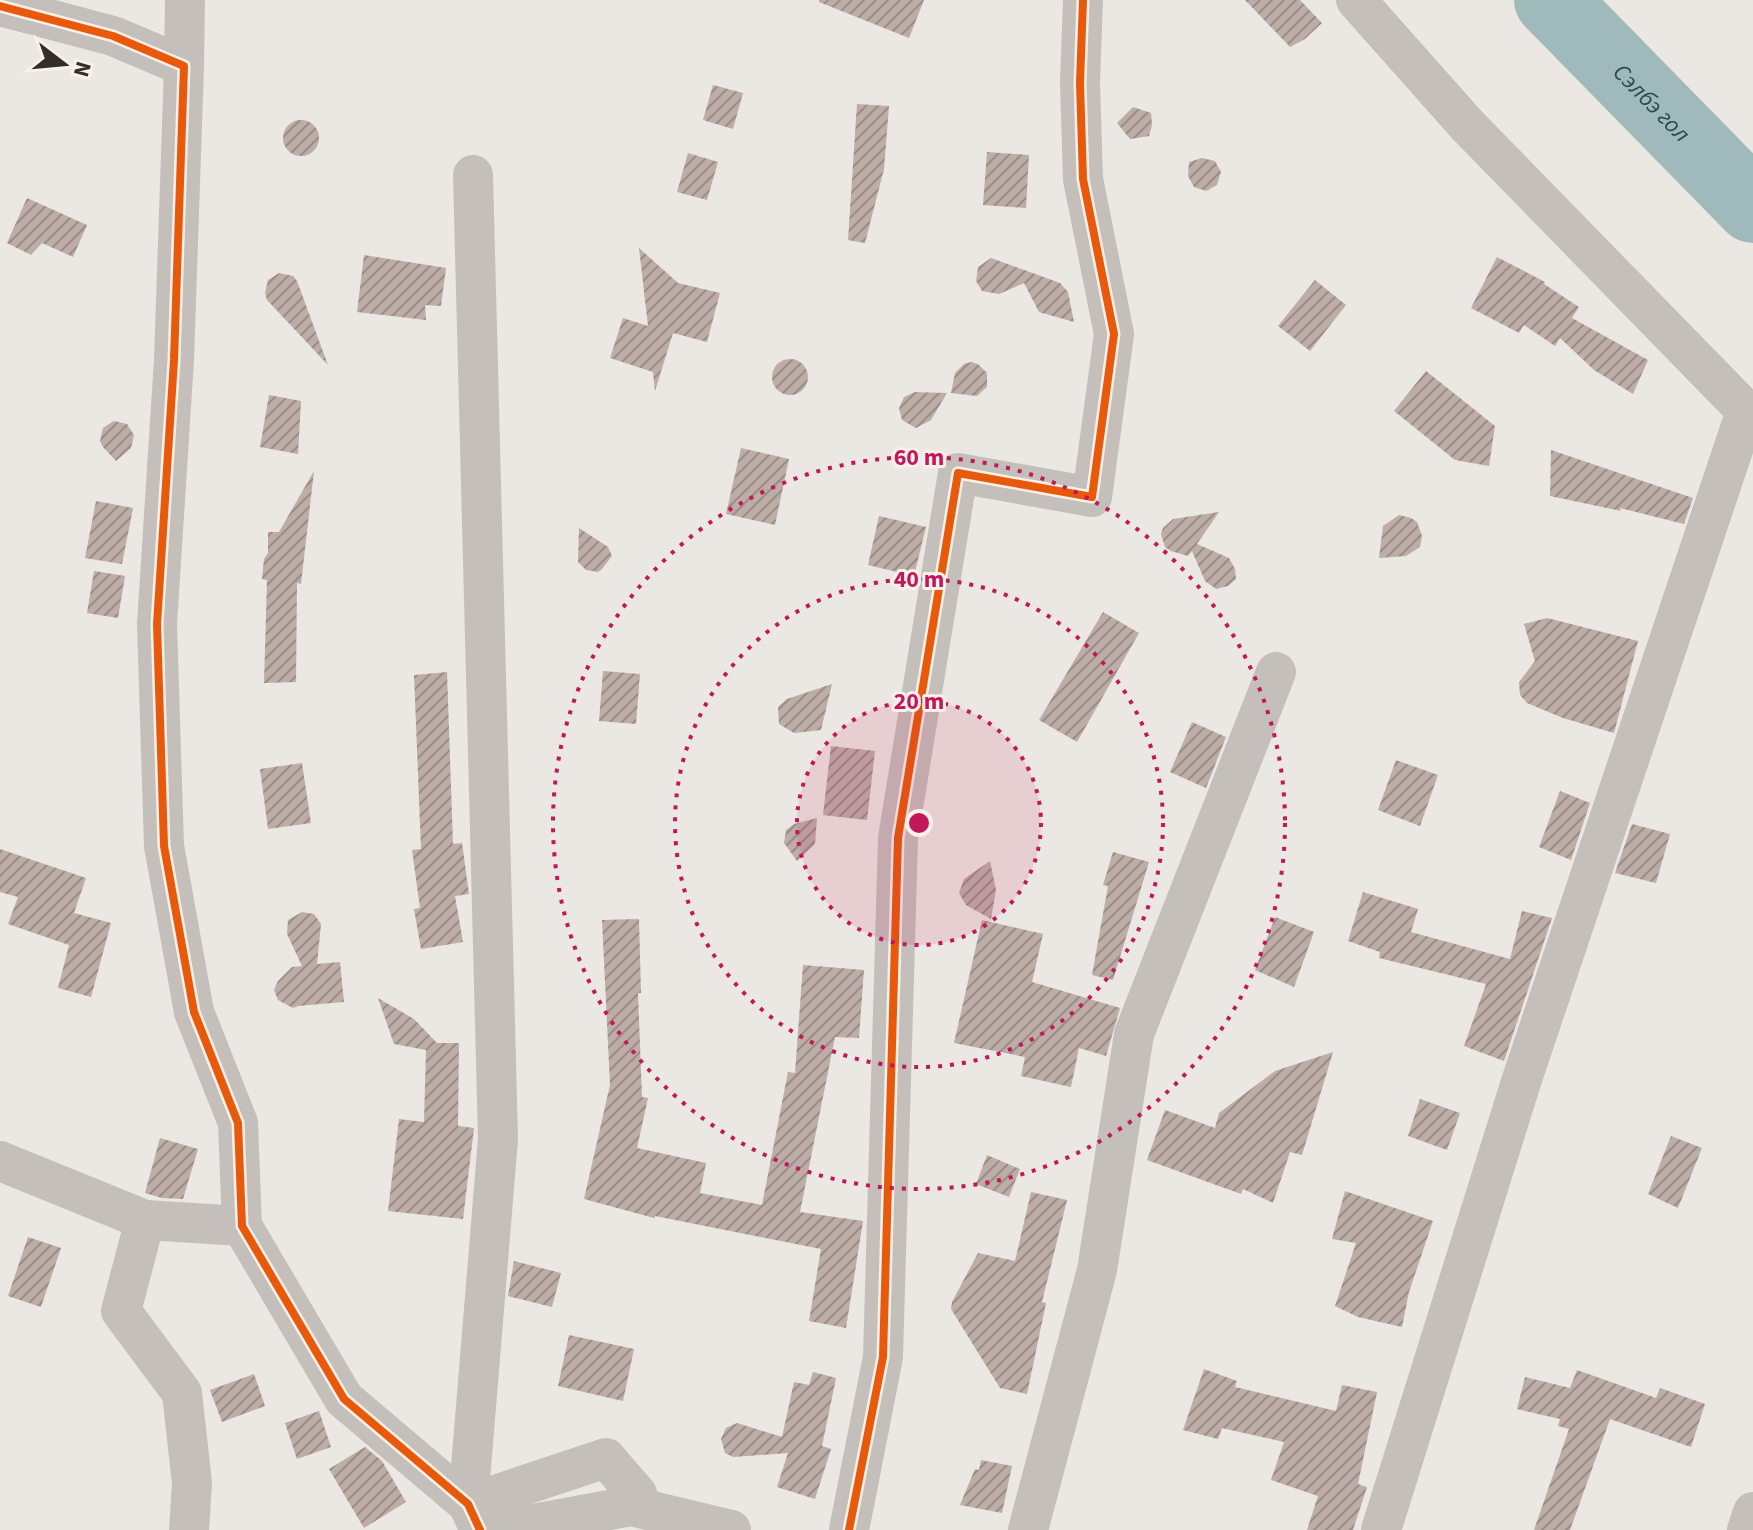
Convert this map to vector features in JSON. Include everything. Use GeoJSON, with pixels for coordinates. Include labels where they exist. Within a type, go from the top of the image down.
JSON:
{"type":"FeatureCollection","features":[{"type":"Feature","properties":{"kind":"street"},"geometry":{"type":"LineString","coordinates":[[185,0],[174,360],[157,624],[164,846],[194,1012],[238,1123],[242,1226],[344,1399],[474,1517]]}},
{"type":"Feature","properties":{"kind":"street"},"geometry":{"type":"LineString","coordinates":[[849,1530],[883,1357],[898,838],[958,473],[1092,497],[1114,334],[1083,179],[1080,83],[1083,0]]}},
{"type":"Feature","properties":{"kind":"street"},"geometry":{"type":"LineString","coordinates":[[1356,0],[1467,125],[1750,414],[1521,1082],[1381,1530]]}},
{"type":"Feature","properties":{"kind":"street"},"geometry":{"type":"LineString","coordinates":[[2,13],[113,36],[184,66]]}},
{"type":"Feature","properties":{"kind":"street"},"geometry":{"type":"LineString","coordinates":[[473,175],[498,1139],[474,1517]]}},
{"type":"Feature","properties":{"kind":"street"},"geometry":{"type":"LineString","coordinates":[[1028,1530],[1097,1270],[1134,1034],[1276,672]]}},
{"type":"Feature","properties":{"kind":"street"},"geometry":{"type":"LineString","coordinates":[[0,1161],[145,1220],[242,1226]]}},
{"type":"Feature","properties":{"kind":"street"},"geometry":{"type":"LineString","coordinates":[[145,1220],[121,1311],[182,1393],[192,1483],[189,1530]]}},
{"type":"Feature","properties":{"kind":"street"},"geometry":{"type":"LineString","coordinates":[[474,1517],[606,1458],[637,1494],[631,1506]]}},
{"type":"Feature","properties":{"kind":"street"},"geometry":{"type":"LineString","coordinates":[[501,1530],[631,1506],[731,1530]]}},
{"type":"Feature","properties":{"kind":"street"},"geometry":{"type":"LineString","coordinates":[[1747,1530],[1753,1512]]}},
{"type":"Feature","properties":{"kind":"building"},"geometry":{"type":"Polygon","coordinates":[[[819,0],[924,0],[909,38],[819,0]]]}},
{"type":"Feature","properties":{"kind":"building"},"geometry":{"type":"Polygon","coordinates":[[[1245,0],[1300,0],[1322,23],[1305,39],[1290,47],[1245,0]]]}},
{"type":"Feature","properties":{"kind":"building"},"geometry":{"type":"Polygon","coordinates":[[[713,85],[743,93],[733,129],[703,120],[713,85]]]}},
{"type":"Feature","properties":{"kind":"building"},"geometry":{"type":"Polygon","coordinates":[[[857,104],[889,106],[884,169],[865,243],[848,240],[857,104]]]}},
{"type":"Feature","properties":{"kind":"building"},"geometry":{"type":"Polygon","coordinates":[[[1133,107],[1151,113],[1149,136],[1130,139],[1117,123],[1133,107]]]}},
{"type":"Feature","properties":{"kind":"building"},"geometry":{"type":"Polygon","coordinates":[[[301,120],[314,125],[319,138],[314,151],[301,156],[288,151],[283,138],[288,125],[301,120]]]}},
{"type":"Feature","properties":{"kind":"building"},"geometry":{"type":"Polygon","coordinates":[[[987,152],[1029,155],[1026,208],[983,205],[987,152]]]}},
{"type":"Feature","properties":{"kind":"building"},"geometry":{"type":"Polygon","coordinates":[[[688,153],[718,162],[707,200],[677,192],[688,153]]]}},
{"type":"Feature","properties":{"kind":"building"},"geometry":{"type":"Polygon","coordinates":[[[1202,158],[1215,161],[1221,172],[1217,185],[1206,191],[1194,187],[1188,176],[1189,162],[1202,158]]]}},
{"type":"Feature","properties":{"kind":"building"},"geometry":{"type":"Polygon","coordinates":[[[27,198],[87,225],[73,257],[42,243],[31,255],[7,243],[27,198]]]}},
{"type":"Feature","properties":{"kind":"building"},"geometry":{"type":"Polygon","coordinates":[[[639,248],[678,283],[720,293],[707,342],[673,333],[655,391],[653,372],[610,358],[623,318],[648,326],[639,248]]]}},
{"type":"Feature","properties":{"kind":"building"},"geometry":{"type":"Polygon","coordinates":[[[364,255],[446,268],[441,306],[425,305],[426,320],[357,312],[364,255]]]}},
{"type":"Feature","properties":{"kind":"building"},"geometry":{"type":"Polygon","coordinates":[[[1497,257],[1545,282],[1579,307],[1572,318],[1648,360],[1633,394],[1594,370],[1560,338],[1555,346],[1524,325],[1519,333],[1471,308],[1497,257]]]}},
{"type":"Feature","properties":{"kind":"building"},"geometry":{"type":"Polygon","coordinates":[[[991,258],[1060,283],[1068,292],[1074,322],[1039,312],[1024,283],[999,294],[982,291],[976,281],[978,267],[991,258]]]}},
{"type":"Feature","properties":{"kind":"building"},"geometry":{"type":"Polygon","coordinates":[[[279,273],[293,276],[297,281],[328,365],[267,300],[268,280],[279,273]]]}},
{"type":"Feature","properties":{"kind":"building"},"geometry":{"type":"Polygon","coordinates":[[[1315,280],[1346,305],[1310,351],[1278,326],[1315,280]]]}},
{"type":"Feature","properties":{"kind":"building"},"geometry":{"type":"Polygon","coordinates":[[[790,359],[803,364],[808,377],[803,390],[790,395],[777,390],[772,377],[777,364],[790,359]]]}},
{"type":"Feature","properties":{"kind":"building"},"geometry":{"type":"Polygon","coordinates":[[[971,362],[987,373],[987,387],[977,396],[951,393],[955,373],[971,362]]]}},
{"type":"Feature","properties":{"kind":"building"},"geometry":{"type":"Polygon","coordinates":[[[1426,371],[1495,426],[1489,466],[1455,460],[1394,411],[1426,371]]]}},
{"type":"Feature","properties":{"kind":"building"},"geometry":{"type":"Polygon","coordinates":[[[915,392],[947,393],[931,420],[916,428],[902,420],[899,408],[904,397],[915,392]]]}},
{"type":"Feature","properties":{"kind":"building"},"geometry":{"type":"Polygon","coordinates":[[[269,395],[301,401],[298,454],[260,447],[269,395]]]}},
{"type":"Feature","properties":{"kind":"building"},"geometry":{"type":"Polygon","coordinates":[[[114,421],[127,424],[134,435],[131,448],[116,461],[100,441],[103,428],[114,421]]]}},
{"type":"Feature","properties":{"kind":"building"},"geometry":{"type":"Polygon","coordinates":[[[741,448],[789,459],[775,525],[726,514],[741,448]]]}},
{"type":"Feature","properties":{"kind":"building"},"geometry":{"type":"Polygon","coordinates":[[[1551,450],[1693,498],[1684,524],[1620,508],[1621,511],[1550,496],[1551,450]]]}},
{"type":"Feature","properties":{"kind":"building"},"geometry":{"type":"Polygon","coordinates":[[[314,471],[301,584],[297,583],[296,682],[264,683],[267,580],[262,579],[264,559],[268,553],[268,532],[279,532],[314,471]]]}},
{"type":"Feature","properties":{"kind":"building"},"geometry":{"type":"Polygon","coordinates":[[[96,501],[133,508],[122,564],[85,558],[96,501]]]}},
{"type":"Feature","properties":{"kind":"building"},"geometry":{"type":"Polygon","coordinates":[[[1219,512],[1197,544],[1229,558],[1235,569],[1236,579],[1228,586],[1216,589],[1205,581],[1192,551],[1188,556],[1171,551],[1165,547],[1161,534],[1173,519],[1219,512]]]}},
{"type":"Feature","properties":{"kind":"building"},"geometry":{"type":"Polygon","coordinates":[[[1399,515],[1417,522],[1422,536],[1420,547],[1406,556],[1379,558],[1383,526],[1399,515]]]}},
{"type":"Feature","properties":{"kind":"building"},"geometry":{"type":"Polygon","coordinates":[[[879,516],[926,527],[914,576],[868,565],[879,516]]]}},
{"type":"Feature","properties":{"kind":"building"},"geometry":{"type":"Polygon","coordinates":[[[579,528],[608,547],[612,556],[598,572],[586,570],[578,562],[579,528]]]}},
{"type":"Feature","properties":{"kind":"building"},"geometry":{"type":"Polygon","coordinates":[[[94,571],[125,576],[118,618],[87,613],[94,571]]]}},
{"type":"Feature","properties":{"kind":"building"},"geometry":{"type":"Polygon","coordinates":[[[1103,612],[1139,633],[1077,742],[1039,720],[1103,612]]]}},
{"type":"Feature","properties":{"kind":"building"},"geometry":{"type":"Polygon","coordinates":[[[1547,618],[1638,641],[1614,733],[1563,718],[1527,703],[1520,695],[1519,682],[1535,661],[1524,624],[1547,618]]]}},
{"type":"Feature","properties":{"kind":"building"},"geometry":{"type":"Polygon","coordinates":[[[603,671],[640,674],[636,724],[599,721],[603,671]]]}},
{"type":"Feature","properties":{"kind":"building"},"geometry":{"type":"Polygon","coordinates":[[[447,672],[453,844],[462,843],[469,894],[455,896],[463,942],[421,949],[414,909],[420,908],[412,850],[421,849],[414,675],[447,672]]]}},
{"type":"Feature","properties":{"kind":"building"},"geometry":{"type":"Polygon","coordinates":[[[832,684],[821,730],[794,733],[779,724],[778,707],[787,699],[832,684]]]}},
{"type":"Feature","properties":{"kind":"building"},"geometry":{"type":"Polygon","coordinates":[[[1192,722],[1226,737],[1206,788],[1170,772],[1192,722]]]}},
{"type":"Feature","properties":{"kind":"building"},"geometry":{"type":"Polygon","coordinates":[[[831,746],[875,751],[867,820],[823,815],[831,746]]]}},
{"type":"Feature","properties":{"kind":"building"},"geometry":{"type":"Polygon","coordinates":[[[1396,760],[1438,775],[1420,826],[1378,810],[1396,760]]]}},
{"type":"Feature","properties":{"kind":"building"},"geometry":{"type":"Polygon","coordinates":[[[302,763],[311,823],[268,829],[260,769],[302,763]]]}},
{"type":"Feature","properties":{"kind":"building"},"geometry":{"type":"Polygon","coordinates":[[[1560,791],[1590,803],[1571,860],[1539,847],[1560,791]]]}},
{"type":"Feature","properties":{"kind":"building"},"geometry":{"type":"Polygon","coordinates":[[[817,818],[815,844],[797,861],[784,843],[786,830],[794,824],[817,818]]]}},
{"type":"Feature","properties":{"kind":"building"},"geometry":{"type":"Polygon","coordinates":[[[1632,824],[1670,834],[1656,883],[1615,873],[1632,824]]]}},
{"type":"Feature","properties":{"kind":"building"},"geometry":{"type":"Polygon","coordinates":[[[0,849],[86,878],[74,913],[111,923],[91,997],[58,988],[69,945],[8,924],[18,897],[0,892],[0,849]]]}},
{"type":"Feature","properties":{"kind":"building"},"geometry":{"type":"Polygon","coordinates":[[[1113,852],[1149,862],[1113,980],[1092,975],[1108,886],[1103,885],[1113,852]]]}},
{"type":"Feature","properties":{"kind":"building"},"geometry":{"type":"Polygon","coordinates":[[[990,861],[996,890],[991,919],[966,905],[959,893],[964,879],[990,861]]]}},
{"type":"Feature","properties":{"kind":"building"},"geometry":{"type":"Polygon","coordinates":[[[1363,892],[1418,909],[1411,932],[1510,959],[1522,911],[1552,918],[1504,1061],[1464,1046],[1486,984],[1379,958],[1380,952],[1348,941],[1363,892]]]}},
{"type":"Feature","properties":{"kind":"building"},"geometry":{"type":"Polygon","coordinates":[[[302,912],[314,914],[321,924],[317,964],[340,962],[344,1002],[293,1008],[278,1000],[274,990],[278,981],[292,967],[302,966],[287,934],[288,920],[302,912]]]}},
{"type":"Feature","properties":{"kind":"building"},"geometry":{"type":"Polygon","coordinates":[[[1275,917],[1314,932],[1294,987],[1255,970],[1275,917]]]}},
{"type":"Feature","properties":{"kind":"building"},"geometry":{"type":"Polygon","coordinates":[[[639,919],[642,1097],[648,1098],[637,1148],[706,1163],[700,1193],[762,1205],[788,1072],[795,1073],[803,965],[864,970],[859,1038],[835,1037],[800,1212],[863,1221],[846,1328],[809,1321],[821,1249],[654,1218],[584,1199],[610,1085],[602,920],[639,919]]]}},
{"type":"Feature","properties":{"kind":"building"},"geometry":{"type":"Polygon","coordinates":[[[982,920],[1043,934],[1032,982],[1120,1008],[1106,1056],[1079,1048],[1071,1087],[1021,1076],[1025,1057],[954,1043],[982,920]]]}},
{"type":"Feature","properties":{"kind":"building"},"geometry":{"type":"Polygon","coordinates":[[[378,998],[414,1019],[437,1043],[459,1043],[458,1126],[474,1128],[463,1219],[388,1211],[399,1119],[424,1122],[426,1050],[394,1044],[378,998]]]}},
{"type":"Feature","properties":{"kind":"building"},"geometry":{"type":"Polygon","coordinates":[[[1333,1052],[1302,1155],[1290,1152],[1273,1203],[1243,1189],[1241,1194],[1147,1160],[1165,1110],[1215,1128],[1219,1113],[1275,1071],[1333,1052]]]}},
{"type":"Feature","properties":{"kind":"building"},"geometry":{"type":"Polygon","coordinates":[[[1420,1099],[1460,1113],[1447,1150],[1408,1136],[1420,1099]]]}},
{"type":"Feature","properties":{"kind":"building"},"geometry":{"type":"Polygon","coordinates":[[[1671,1136],[1702,1148],[1678,1208],[1648,1194],[1671,1136]]]}},
{"type":"Feature","properties":{"kind":"building"},"geometry":{"type":"Polygon","coordinates":[[[160,1138],[198,1149],[183,1199],[145,1193],[160,1138]]]}},
{"type":"Feature","properties":{"kind":"building"},"geometry":{"type":"Polygon","coordinates":[[[987,1155],[1020,1169],[1009,1197],[976,1184],[987,1155]]]}},
{"type":"Feature","properties":{"kind":"building"},"geometry":{"type":"Polygon","coordinates":[[[1345,1191],[1433,1221],[1409,1292],[1402,1327],[1358,1317],[1335,1306],[1356,1243],[1332,1239],[1345,1191]]]}},
{"type":"Feature","properties":{"kind":"building"},"geometry":{"type":"Polygon","coordinates":[[[1031,1192],[1067,1200],[1042,1302],[1046,1303],[1027,1394],[1000,1388],[951,1309],[978,1253],[1015,1261],[1031,1192]]]}},
{"type":"Feature","properties":{"kind":"building"},"geometry":{"type":"Polygon","coordinates":[[[28,1237],[61,1248],[41,1307],[8,1296],[28,1237]]]}},
{"type":"Feature","properties":{"kind":"building"},"geometry":{"type":"Polygon","coordinates":[[[514,1261],[561,1273],[552,1307],[508,1296],[514,1261]]]}},
{"type":"Feature","properties":{"kind":"building"},"geometry":{"type":"Polygon","coordinates":[[[569,1335],[634,1349],[623,1401],[558,1386],[569,1335]]]}},
{"type":"Feature","properties":{"kind":"building"},"geometry":{"type":"Polygon","coordinates":[[[1204,1369],[1237,1381],[1235,1387],[1336,1411],[1342,1385],[1377,1392],[1358,1484],[1367,1487],[1353,1530],[1307,1530],[1318,1496],[1271,1480],[1284,1442],[1222,1428],[1218,1439],[1183,1430],[1204,1369]]]}},
{"type":"Feature","properties":{"kind":"building"},"geometry":{"type":"Polygon","coordinates":[[[1577,1370],[1656,1398],[1660,1388],[1705,1404],[1691,1447],[1610,1419],[1570,1530],[1534,1530],[1569,1429],[1558,1426],[1560,1419],[1517,1409],[1525,1377],[1570,1388],[1577,1370]]]}},
{"type":"Feature","properties":{"kind":"building"},"geometry":{"type":"Polygon","coordinates":[[[813,1372],[836,1378],[822,1446],[831,1449],[815,1499],[777,1487],[788,1453],[733,1457],[725,1453],[721,1439],[726,1428],[737,1423],[782,1437],[794,1382],[809,1385],[813,1372]]]}},
{"type":"Feature","properties":{"kind":"building"},"geometry":{"type":"Polygon","coordinates":[[[254,1374],[265,1406],[222,1422],[210,1390],[254,1374]]]}},
{"type":"Feature","properties":{"kind":"building"},"geometry":{"type":"Polygon","coordinates":[[[319,1411],[331,1447],[297,1459],[285,1423],[319,1411]]]}},
{"type":"Feature","properties":{"kind":"building"},"geometry":{"type":"Polygon","coordinates":[[[365,1447],[382,1461],[406,1502],[364,1528],[329,1469],[365,1447]]]}},
{"type":"Feature","properties":{"kind":"building"},"geometry":{"type":"Polygon","coordinates":[[[981,1460],[1012,1466],[1002,1513],[960,1505],[975,1469],[979,1470],[981,1460]]]}},
{"type":"Feature","properties":{"kind":"waterway","name":"Сэлбэ гол"},"geometry":{"type":"LineString","coordinates":[[1551,0],[1753,206]]}},
{"type":"Feature","properties":{"kind":"cycle path"},"geometry":{"type":"LineString","coordinates":[[849,1530],[883,1357],[898,838],[958,473],[1092,497],[1114,334],[1083,179],[1080,83],[1083,0]]}},
{"type":"Feature","properties":{"kind":"cycle path"},"geometry":{"type":"LineString","coordinates":[[0,6],[113,36],[184,66],[174,360],[157,624],[164,846],[194,1012],[238,1123],[242,1226],[344,1399],[468,1504],[480,1530]]}}]}
